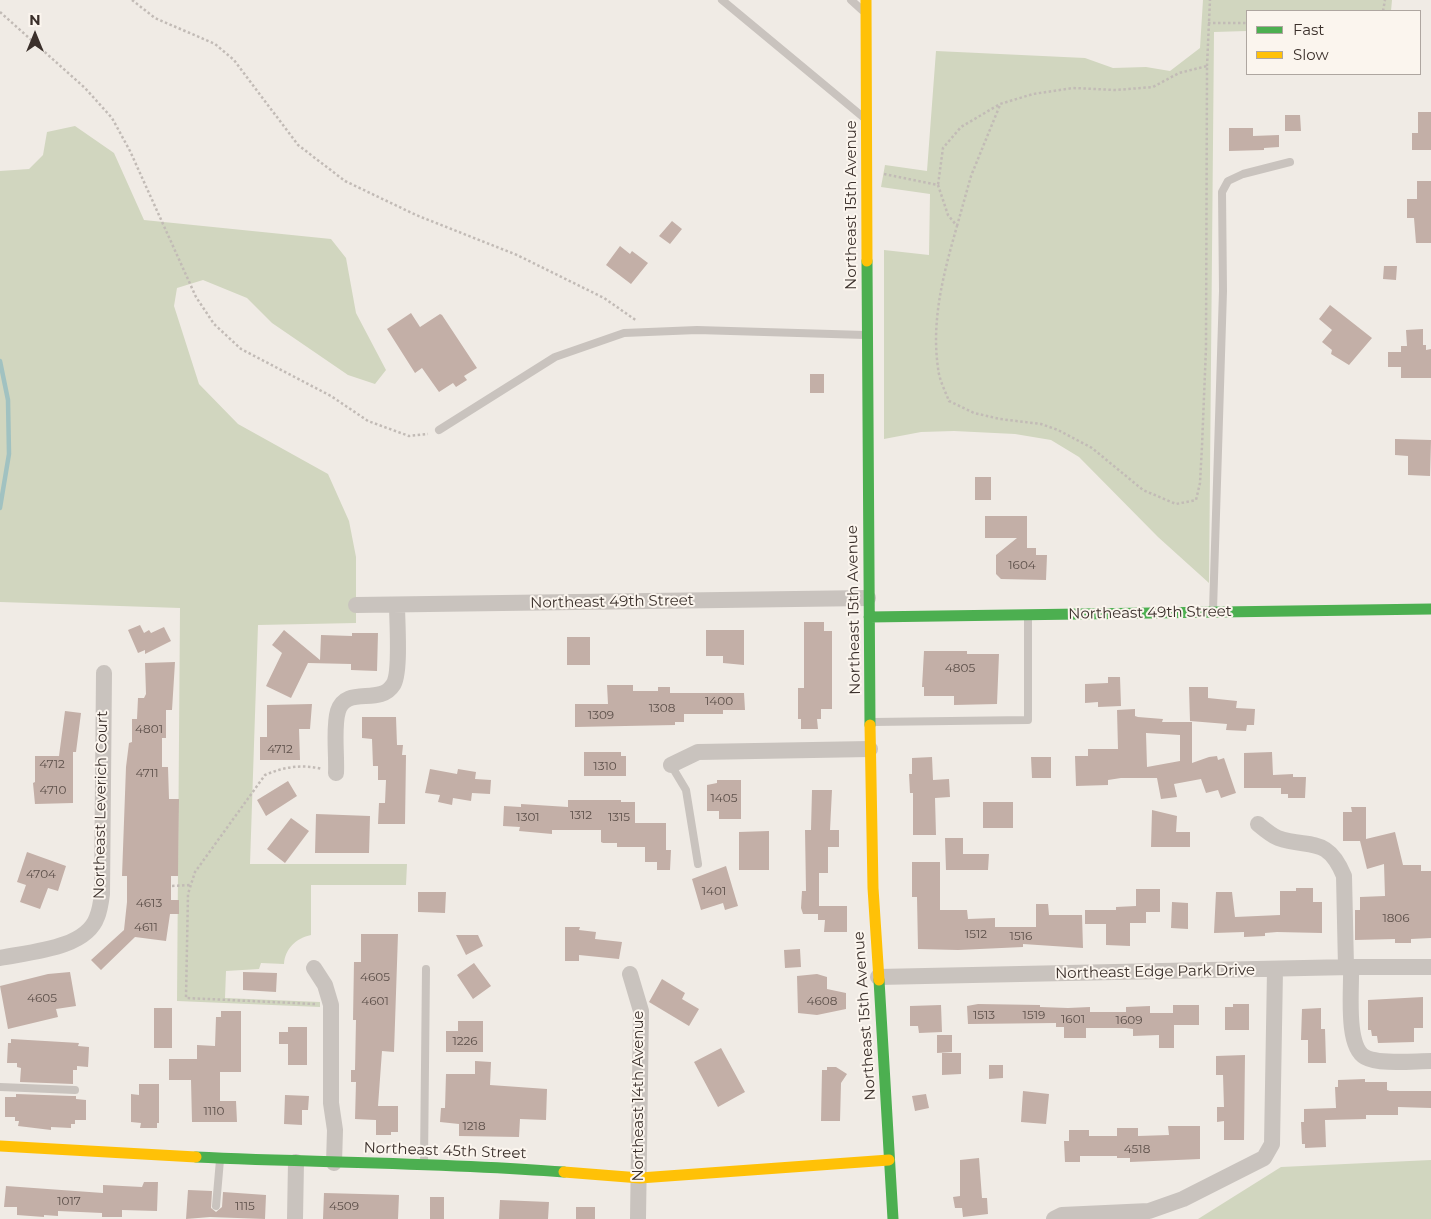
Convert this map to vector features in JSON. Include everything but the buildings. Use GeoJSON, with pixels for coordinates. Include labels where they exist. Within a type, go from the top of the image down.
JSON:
{"type":"FeatureCollection","features":[{"type":"Feature","properties":{"kind":"street","name":"Northeast 15th Avenue"},"geometry":{"type":"LineString","coordinates":[[866,0],[868,598],[874,938],[893,1219]]}},
{"type":"Feature","properties":{"kind":"street","name":"Northeast 49th Street"},"geometry":{"type":"LineString","coordinates":[[356,605],[868,598]]}},
{"type":"Feature","properties":{"kind":"street"},"geometry":{"type":"LineString","coordinates":[[336,773],[337,717],[342,704],[354,696],[382,694],[388,691],[396,680],[397,605]]}},
{"type":"Feature","properties":{"kind":"street","name":"Northeast 49th Street"},"geometry":{"type":"LineString","coordinates":[[869,617],[1431,609]]}},
{"type":"Feature","properties":{"kind":"street","name":"Northeast Leverich Court"},"geometry":{"type":"LineString","coordinates":[[0,958],[60,946],[79,939],[97,919],[102,887],[104,673]]}},
{"type":"Feature","properties":{"kind":"street"},"geometry":{"type":"LineString","coordinates":[[671,765],[698,752],[870,749]]}},
{"type":"Feature","properties":{"kind":"street"},"geometry":{"type":"LineString","coordinates":[[1258,824],[1277,838],[1321,846],[1340,867],[1344,876],[1352,1035],[1356,1048],[1364,1056],[1376,1060],[1431,1061]]}},
{"type":"Feature","properties":{"kind":"street","name":"Northeast Edge Park Drive"},"geometry":{"type":"LineString","coordinates":[[878,977],[1431,967]]}},
{"type":"Feature","properties":{"kind":"street"},"geometry":{"type":"LineString","coordinates":[[314,968],[325,985],[331,1005],[331,1104],[335,1130],[334,1163]]}},
{"type":"Feature","properties":{"kind":"street"},"geometry":{"type":"LineString","coordinates":[[1054,1219],[1062,1214],[1149,1211],[1183,1199],[1264,1158],[1272,1144],[1275,970]]}},
{"type":"Feature","properties":{"kind":"street","name":"Northeast 14th Avenue"},"geometry":{"type":"LineString","coordinates":[[630,974],[641,1011],[638,1219]]}},
{"type":"Feature","properties":{"kind":"street","name":"Northeast 45th Street"},"geometry":{"type":"LineString","coordinates":[[0,1146],[296,1162],[496,1166],[640,1178],[889,1160]]}},
{"type":"Feature","properties":{"kind":"street"},"geometry":{"type":"LineString","coordinates":[[295,1219],[296,1162]]}},
{"type":"Feature","properties":{"kind":"lane"},"geometry":{"type":"LineString","coordinates":[[722,0],[866,120]]}},
{"type":"Feature","properties":{"kind":"lane"},"geometry":{"type":"LineString","coordinates":[[851,0],[866,13]]}},
{"type":"Feature","properties":{"kind":"lane"},"geometry":{"type":"LineString","coordinates":[[1213,612],[1223,291],[1222,192],[1228,181],[1243,174],[1290,162]]}},
{"type":"Feature","properties":{"kind":"lane"},"geometry":{"type":"LineString","coordinates":[[438,430],[555,357],[624,333],[697,330],[867,335]]}},
{"type":"Feature","properties":{"kind":"lane"},"geometry":{"type":"LineString","coordinates":[[870,722],[1028,720],[1028,614]]}},
{"type":"Feature","properties":{"kind":"lane"},"geometry":{"type":"LineString","coordinates":[[671,765],[686,790],[698,864]]}},
{"type":"Feature","properties":{"kind":"lane"},"geometry":{"type":"LineString","coordinates":[[424,1164],[426,969]]}},
{"type":"Feature","properties":{"kind":"lane"},"geometry":{"type":"LineString","coordinates":[[0,1087],[75,1090]]}},
{"type":"Feature","properties":{"kind":"lane"},"geometry":{"type":"LineString","coordinates":[[216,1206],[220,1158]]}},
{"type":"Feature","properties":{"kind":"path"},"geometry":{"type":"LineString","coordinates":[[132,0],[155,18],[215,44],[234,60],[298,146],[345,181],[416,215],[526,259],[604,298],[653,332]]}},
{"type":"Feature","properties":{"kind":"path"},"geometry":{"type":"LineString","coordinates":[[1000,104],[971,176],[943,277],[936,325],[938,370],[949,401],[974,413],[1000,419],[1041,424],[1058,430],[1092,448],[1143,490],[1176,504],[1196,500],[1201,464],[1206,348],[1207,66],[1210,0]]}},
{"type":"Feature","properties":{"kind":"path"},"geometry":{"type":"LineString","coordinates":[[0,12],[85,88],[112,118],[130,151],[196,297],[214,324],[241,349],[331,396],[368,421],[409,436],[426,435],[438,430]]}},
{"type":"Feature","properties":{"kind":"path"},"geometry":{"type":"LineString","coordinates":[[1208,23],[1246,24]]}},
{"type":"Feature","properties":{"kind":"path"},"geometry":{"type":"LineString","coordinates":[[957,226],[948,215],[938,185],[944,148],[961,126],[1000,104],[1033,94],[1073,88],[1116,90],[1153,87],[1179,73],[1207,66]]}},
{"type":"Feature","properties":{"kind":"path"},"geometry":{"type":"LineString","coordinates":[[867,169],[938,185]]}},
{"type":"Feature","properties":{"kind":"path"},"geometry":{"type":"LineString","coordinates":[[331,1005],[186,998],[188,894],[195,872],[265,775],[277,769],[307,765],[336,773]]}},
{"type":"Feature","properties":{"kind":"path"},"geometry":{"type":"LineString","coordinates":[[172,886],[191,885]]}},
{"type":"Feature","properties":{"kind":"green space"},"geometry":{"type":"Polygon","coordinates":[[[1203,0],[1392,0],[1391,10],[1246,10],[1246,31],[1214,32],[1209,583],[1158,537],[1079,457],[1051,440],[1015,434],[954,431],[921,432],[884,439],[884,250],[929,255],[930,194],[881,187],[885,165],[927,171],[936,51],[1085,58],[1113,68],[1146,67],[1170,71],[1200,48],[1203,0]]]}},
{"type":"Feature","properties":{"kind":"green space"},"geometry":{"type":"Polygon","coordinates":[[[75,126],[114,153],[144,220],[331,239],[346,258],[356,313],[386,370],[375,384],[348,375],[272,323],[247,298],[203,280],[177,288],[174,306],[199,384],[238,424],[328,474],[349,521],[356,557],[356,623],[258,625],[250,864],[407,864],[406,885],[311,885],[311,935],[292,945],[284,964],[261,963],[259,969],[226,971],[225,998],[320,1002],[320,1007],[177,1001],[180,608],[0,602],[0,171],[29,169],[43,155],[47,132],[75,126]]]}},
{"type":"Feature","properties":{"kind":"green space"},"geometry":{"type":"Polygon","coordinates":[[[1431,1160],[1431,1219],[1198,1219],[1281,1167],[1431,1160]]]}},
{"type":"Feature","properties":{"kind":"waterway"},"geometry":{"type":"LineString","coordinates":[[0,361],[8,400],[9,454],[0,508]]}},
{"type":"Feature","properties":{"kind":"traffic: fast"},"geometry":{"type":"LineString","coordinates":[[867,261],[870,725]]}},
{"type":"Feature","properties":{"kind":"traffic: fast"},"geometry":{"type":"LineString","coordinates":[[869,617],[1431,609]]}},
{"type":"Feature","properties":{"kind":"traffic: fast"},"geometry":{"type":"LineString","coordinates":[[879,980],[893,1219]]}},
{"type":"Feature","properties":{"kind":"traffic: fast"},"geometry":{"type":"LineString","coordinates":[[196,1157],[426,1164],[564,1172]]}},
{"type":"Feature","properties":{"kind":"traffic: slow"},"geometry":{"type":"LineString","coordinates":[[866,0],[867,261]]}},
{"type":"Feature","properties":{"kind":"traffic: slow"},"geometry":{"type":"LineString","coordinates":[[870,725],[873,888],[879,980]]}},
{"type":"Feature","properties":{"kind":"traffic: slow"},"geometry":{"type":"LineString","coordinates":[[0,1146],[196,1157]]}},
{"type":"Feature","properties":{"kind":"traffic: slow"},"geometry":{"type":"LineString","coordinates":[[564,1172],[640,1178],[889,1160]]}}]}
